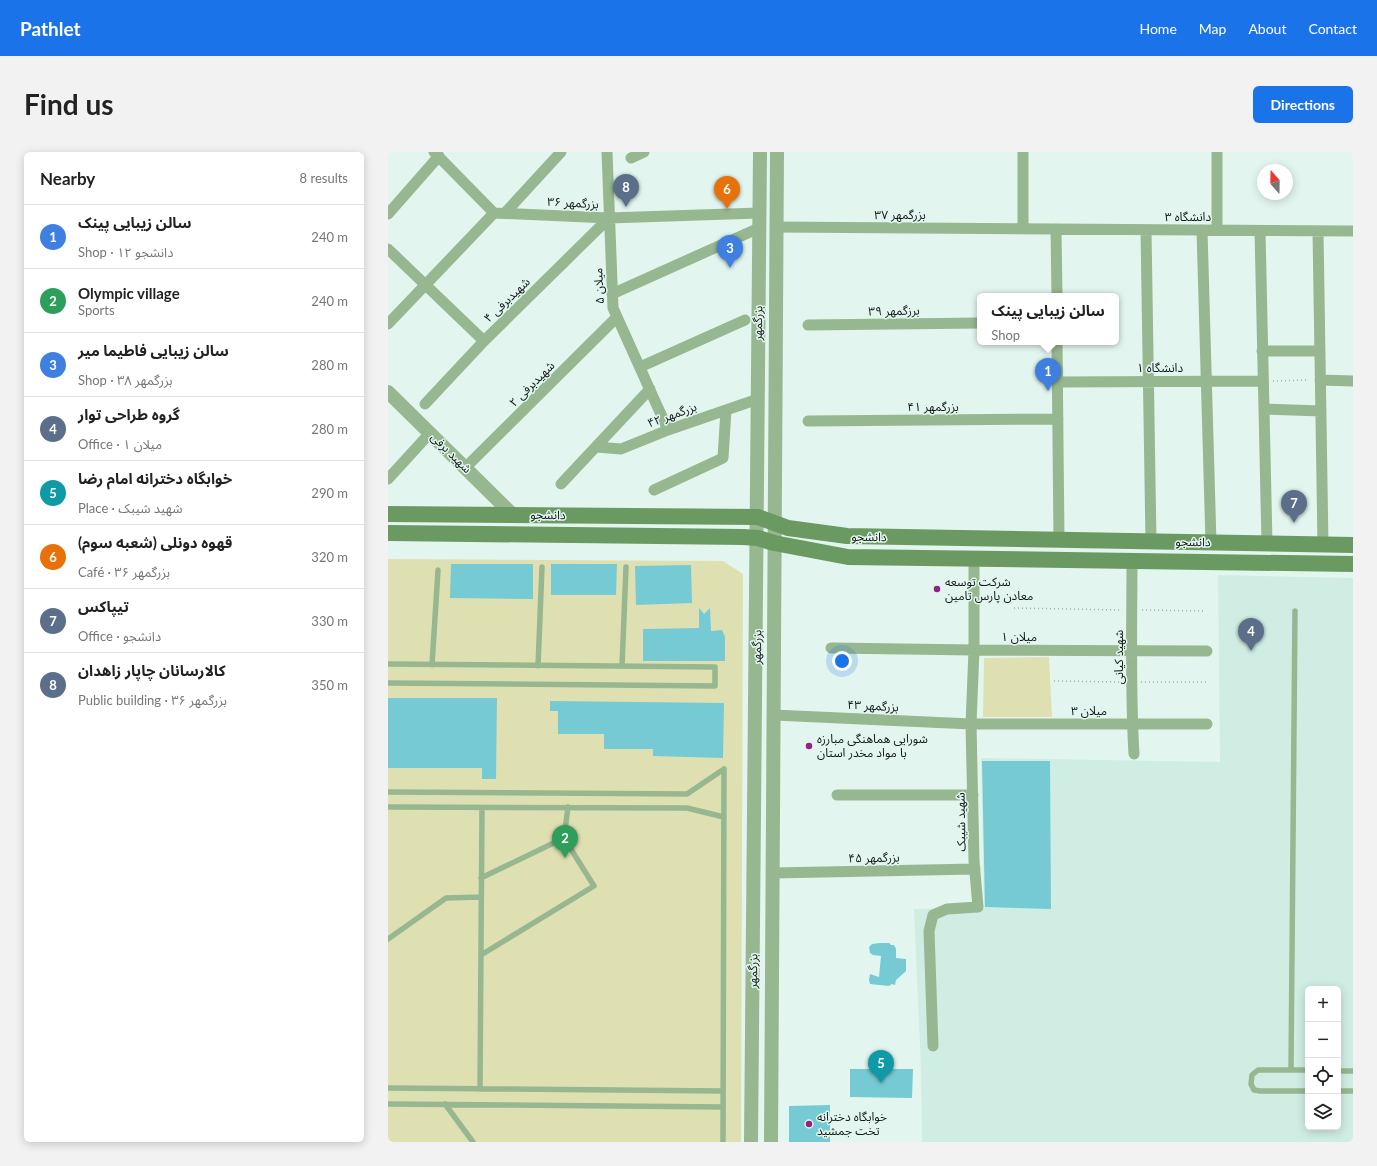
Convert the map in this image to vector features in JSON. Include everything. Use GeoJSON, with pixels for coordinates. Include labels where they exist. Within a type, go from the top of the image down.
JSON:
{"type":"FeatureCollection","features":[{"type":"Feature","properties":{"kind":"main road","name":"دانشجو"},"geometry":{"type":"LineString","coordinates":[[388,514],[758,517],[788,528],[847,536],[1353,545]]}},
{"type":"Feature","properties":{"kind":"main road","name":"دانشجو"},"geometry":{"type":"LineString","coordinates":[[388,533],[758,538],[774,543],[848,557],[1353,564]]}},
{"type":"Feature","properties":{"kind":"street"},"geometry":{"type":"LineString","coordinates":[[388,324],[425,285],[561,152]]}},
{"type":"Feature","properties":{"kind":"street","name":"میلان ۵"},"geometry":{"type":"LineString","coordinates":[[607,152],[613,308],[668,430]]}},
{"type":"Feature","properties":{"kind":"street"},"geometry":{"type":"LineString","coordinates":[[631,158],[644,152]]}},
{"type":"Feature","properties":{"kind":"street","name":"بزرگمهر"},"geometry":{"type":"LineString","coordinates":[[751,1142],[758,538],[760,152]]}},
{"type":"Feature","properties":{"kind":"street","name":"بزرگمهر"},"geometry":{"type":"LineString","coordinates":[[771,1142],[777,152]]}},
{"type":"Feature","properties":{"kind":"street"},"geometry":{"type":"LineString","coordinates":[[1023,152],[1023,229]]}},
{"type":"Feature","properties":{"kind":"street"},"geometry":{"type":"LineString","coordinates":[[1217,152],[1217,230]]}},
{"type":"Feature","properties":{"kind":"street"},"geometry":{"type":"LineString","coordinates":[[388,214],[436,154],[500,213]]}},
{"type":"Feature","properties":{"kind":"street","name":"بزرگمهر ۳۶"},"geometry":{"type":"LineString","coordinates":[[500,213],[609,218],[759,213]]}},
{"type":"Feature","properties":{"kind":"street","name":"شهیدبرفی ۴"},"geometry":{"type":"LineString","coordinates":[[426,404],[484,341],[609,218]]}},
{"type":"Feature","properties":{"kind":"street","name":"بزرگمهر ۳۷"},"geometry":{"type":"LineString","coordinates":[[776,227],[1023,229]]}},
{"type":"Feature","properties":{"kind":"street"},"geometry":{"type":"LineString","coordinates":[[612,294],[759,228]]}},
{"type":"Feature","properties":{"kind":"street","name":"دانشگاه ۳"},"geometry":{"type":"LineString","coordinates":[[1023,229],[1353,231]]}},
{"type":"Feature","properties":{"kind":"street"},"geometry":{"type":"LineString","coordinates":[[1056,229],[1057,293]]}},
{"type":"Feature","properties":{"kind":"street"},"geometry":{"type":"LineString","coordinates":[[1146,230],[1151,542]]}},
{"type":"Feature","properties":{"kind":"street"},"geometry":{"type":"LineString","coordinates":[[1202,230],[1211,543]]}},
{"type":"Feature","properties":{"kind":"street"},"geometry":{"type":"LineString","coordinates":[[1260,231],[1267,543]]}},
{"type":"Feature","properties":{"kind":"street"},"geometry":{"type":"LineString","coordinates":[[1318,231],[1323,544]]}},
{"type":"Feature","properties":{"kind":"street"},"geometry":{"type":"LineString","coordinates":[[388,249],[484,341]]}},
{"type":"Feature","properties":{"kind":"street","name":"شهیدبرفی ۲"},"geometry":{"type":"LineString","coordinates":[[465,468],[617,317]]}},
{"type":"Feature","properties":{"kind":"street"},"geometry":{"type":"LineString","coordinates":[[640,367],[745,320]]}},
{"type":"Feature","properties":{"kind":"street","name":"برزگمهر ۳۹"},"geometry":{"type":"LineString","coordinates":[[808,325],[977,323]]}},
{"type":"Feature","properties":{"kind":"street"},"geometry":{"type":"LineString","coordinates":[[1057,345],[1059,540]]}},
{"type":"Feature","properties":{"kind":"street"},"geometry":{"type":"LineString","coordinates":[[1262,351],[1320,351]]}},
{"type":"Feature","properties":{"kind":"street"},"geometry":{"type":"LineString","coordinates":[[1320,380],[1353,381]]}},
{"type":"Feature","properties":{"kind":"street","name":"دانشگاه ۱"},"geometry":{"type":"LineString","coordinates":[[1058,382],[1263,381]]}},
{"type":"Feature","properties":{"kind":"street"},"geometry":{"type":"LineString","coordinates":[[561,484],[650,389]]}},
{"type":"Feature","properties":{"kind":"street","name":"شهید برفی"},"geometry":{"type":"LineString","coordinates":[[388,392],[513,515]]}},
{"type":"Feature","properties":{"kind":"street","name":"بزرگمهر ۴۲"},"geometry":{"type":"LineString","coordinates":[[596,447],[621,449],[668,430],[758,399]]}},
{"type":"Feature","properties":{"kind":"street"},"geometry":{"type":"LineString","coordinates":[[1264,409],[1321,411]]}},
{"type":"Feature","properties":{"kind":"street"},"geometry":{"type":"LineString","coordinates":[[654,490],[723,458],[726,410]]}},
{"type":"Feature","properties":{"kind":"street","name":"بزرگمهر ۴۱"},"geometry":{"type":"LineString","coordinates":[[808,420],[1058,419]]}},
{"type":"Feature","properties":{"kind":"street"},"geometry":{"type":"LineString","coordinates":[[390,476],[430,433]]}},
{"type":"Feature","properties":{"kind":"street","name":"شهید شیبک"},"geometry":{"type":"LineString","coordinates":[[933,1046],[929,931],[933,915],[947,908],[978,907],[975,869],[971,724],[974,650],[974,558]]}},
{"type":"Feature","properties":{"kind":"street","name":"شهید کیانی"},"geometry":{"type":"LineString","coordinates":[[1132,561],[1131,651],[1134,754]]}},
{"type":"Feature","properties":{"kind":"street","name":"میلان ۱"},"geometry":{"type":"LineString","coordinates":[[831,648],[1131,651],[1207,650]]}},
{"type":"Feature","properties":{"kind":"street","name":"بزرگمهر ۴۳"},"geometry":{"type":"LineString","coordinates":[[774,715],[971,724]]}},
{"type":"Feature","properties":{"kind":"street","name":"میلان ۳"},"geometry":{"type":"LineString","coordinates":[[971,724],[1207,724]]}},
{"type":"Feature","properties":{"kind":"street"},"geometry":{"type":"LineString","coordinates":[[837,795],[973,795]]}},
{"type":"Feature","properties":{"kind":"street","name":"بزرگمهر ۴۵"},"geometry":{"type":"LineString","coordinates":[[773,879],[975,869]]}},
{"type":"Feature","properties":{"kind":"street"},"geometry":{"type":"LineString","coordinates":[[754,884],[773,879]]}},
{"type":"Feature","properties":{"kind":"street"},"geometry":{"type":"LineString","coordinates":[[751,1117],[771,1118]]}},
{"type":"Feature","properties":{"kind":"lane"},"geometry":{"type":"LineString","coordinates":[[538,666],[542,567]]}},
{"type":"Feature","properties":{"kind":"lane"},"geometry":{"type":"LineString","coordinates":[[622,666],[626,567]]}},
{"type":"Feature","properties":{"kind":"lane"},"geometry":{"type":"LineString","coordinates":[[432,665],[438,570]]}},
{"type":"Feature","properties":{"kind":"lane"},"geometry":{"type":"LineString","coordinates":[[1291,1070],[1295,611]]}},
{"type":"Feature","properties":{"kind":"lane"},"geometry":{"type":"LineString","coordinates":[[388,664],[715,667],[715,686],[388,683]]}},
{"type":"Feature","properties":{"kind":"lane"},"geometry":{"type":"LineString","coordinates":[[388,792],[687,794],[724,769],[723,1142]]}},
{"type":"Feature","properties":{"kind":"lane"},"geometry":{"type":"LineString","coordinates":[[388,807],[687,808],[724,817]]}},
{"type":"Feature","properties":{"kind":"lane"},"geometry":{"type":"LineString","coordinates":[[481,955],[594,886],[564,838],[568,807]]}},
{"type":"Feature","properties":{"kind":"lane"},"geometry":{"type":"LineString","coordinates":[[480,1089],[482,808]]}},
{"type":"Feature","properties":{"kind":"lane"},"geometry":{"type":"LineString","coordinates":[[481,878],[564,838]]}},
{"type":"Feature","properties":{"kind":"lane"},"geometry":{"type":"LineString","coordinates":[[388,939],[446,898],[481,898]]}},
{"type":"Feature","properties":{"kind":"lane"},"geometry":{"type":"LineString","coordinates":[[1305,1070],[1258,1070],[1252,1075],[1251,1084],[1254,1090],[1305,1091]]}},
{"type":"Feature","properties":{"kind":"lane"},"geometry":{"type":"LineString","coordinates":[[1341,1071],[1353,1071]]}},
{"type":"Feature","properties":{"kind":"lane"},"geometry":{"type":"LineString","coordinates":[[388,1088],[723,1091]]}},
{"type":"Feature","properties":{"kind":"lane"},"geometry":{"type":"LineString","coordinates":[[1341,1091],[1353,1091]]}},
{"type":"Feature","properties":{"kind":"lane"},"geometry":{"type":"LineString","coordinates":[[388,1104],[723,1107]]}},
{"type":"Feature","properties":{"kind":"lane"},"geometry":{"type":"LineString","coordinates":[[446,1104],[472,1142]]}},
{"type":"Feature","properties":{"kind":"path"},"geometry":{"type":"LineString","coordinates":[[1263,381],[1320,380]]}},
{"type":"Feature","properties":{"kind":"path"},"geometry":{"type":"LineString","coordinates":[[1014,608],[1206,611]]}},
{"type":"Feature","properties":{"kind":"shaded area"},"geometry":{"type":"Polygon","coordinates":[[[1218,575],[1353,578],[1353,1142],[922,1142],[921,1068],[914,909],[984,908],[981,758],[1220,762],[1218,575]]]}},
{"type":"Feature","properties":{"kind":"green space"},"geometry":{"type":"Polygon","coordinates":[[[388,559],[723,561],[743,574],[741,1142],[388,1142],[388,559]]]}},
{"type":"Feature","properties":{"kind":"green space"},"geometry":{"type":"Polygon","coordinates":[[[1049,657],[1052,717],[983,717],[984,658],[1049,657]]]}},
{"type":"Feature","properties":{"kind":"building"},"geometry":{"type":"Polygon","coordinates":[[[451,564],[533,564],[533,599],[450,598],[451,564]]]}},
{"type":"Feature","properties":{"kind":"building"},"geometry":{"type":"Polygon","coordinates":[[[551,564],[617,564],[616,595],[551,595],[551,564]]]}},
{"type":"Feature","properties":{"kind":"building"},"geometry":{"type":"Polygon","coordinates":[[[691,565],[692,603],[636,605],[635,566],[691,565]]]}},
{"type":"Feature","properties":{"kind":"building"},"geometry":{"type":"Polygon","coordinates":[[[699,608],[704,614],[710,608],[711,631],[722,630],[725,637],[725,661],[643,661],[643,629],[699,628],[699,608]]]}},
{"type":"Feature","properties":{"kind":"building"},"geometry":{"type":"Polygon","coordinates":[[[388,698],[497,698],[496,779],[482,779],[482,768],[388,768],[388,698]]]}},
{"type":"Feature","properties":{"kind":"building"},"geometry":{"type":"Polygon","coordinates":[[[550,701],[724,703],[723,758],[653,756],[653,749],[604,749],[604,734],[558,734],[558,711],[550,711],[550,701]]]}},
{"type":"Feature","properties":{"kind":"building"},"geometry":{"type":"Polygon","coordinates":[[[982,761],[1050,761],[1051,909],[985,907],[982,761]]]}},
{"type":"Feature","properties":{"kind":"building"},"geometry":{"type":"Polygon","coordinates":[[[889,943],[894,945],[896,949],[896,958],[906,959],[906,971],[896,980],[895,985],[892,984],[889,986],[870,984],[870,974],[879,977],[881,956],[870,953],[869,947],[872,944],[889,943]]]}},
{"type":"Feature","properties":{"kind":"building"},"geometry":{"type":"Polygon","coordinates":[[[850,1069],[913,1069],[912,1098],[850,1097],[850,1069]]]}},
{"type":"Feature","properties":{"kind":"building","name":"خوابگاه دخترانه تخت جمشید"},"geometry":{"type":"Polygon","coordinates":[[[830,1105],[830,1142],[789,1142],[789,1106],[830,1105]]]}},
{"type":"Feature","properties":{"kind":"place","name":"کالارسانان چاپار زاهدان"},"geometry":{"type":"Point","coordinates":[626,207]}},
{"type":"Feature","properties":{"kind":"place","name":"قهوه دونلی (شعبه سوم)"},"geometry":{"type":"Point","coordinates":[727,209]}},
{"type":"Feature","properties":{"kind":"place","name":"سالن زیبایی فاطیما میر"},"geometry":{"type":"Point","coordinates":[730,268]}},
{"type":"Feature","properties":{"kind":"place","name":"سالن زیبایی پینک"},"geometry":{"type":"Point","coordinates":[1048,391]}},
{"type":"Feature","properties":{"kind":"place","name":"تیپاکس"},"geometry":{"type":"Point","coordinates":[1294,523]}},
{"type":"Feature","properties":{"kind":"place","name":"شرکت توسعه معادن پارس تامین"},"geometry":{"type":"Point","coordinates":[937,589]}},
{"type":"Feature","properties":{"kind":"place","name":"گروه طراحی توار"},"geometry":{"type":"Point","coordinates":[1251,651]}},
{"type":"Feature","properties":{"kind":"place","name":"شورایی هماهنگی مبارزه با مواد مخدر استان"},"geometry":{"type":"Point","coordinates":[809,746]}},
{"type":"Feature","properties":{"kind":"place","name":"Olympic village"},"geometry":{"type":"Point","coordinates":[565,858]}},
{"type":"Feature","properties":{"kind":"place","name":"خوابگاه دخترانه امام رضا"},"geometry":{"type":"Point","coordinates":[881,1083]}},
{"type":"Feature","properties":{"kind":"place","name":"خوابگاه دخترانه تخت جمشید"},"geometry":{"type":"Point","coordinates":[809,1124]}}]}
